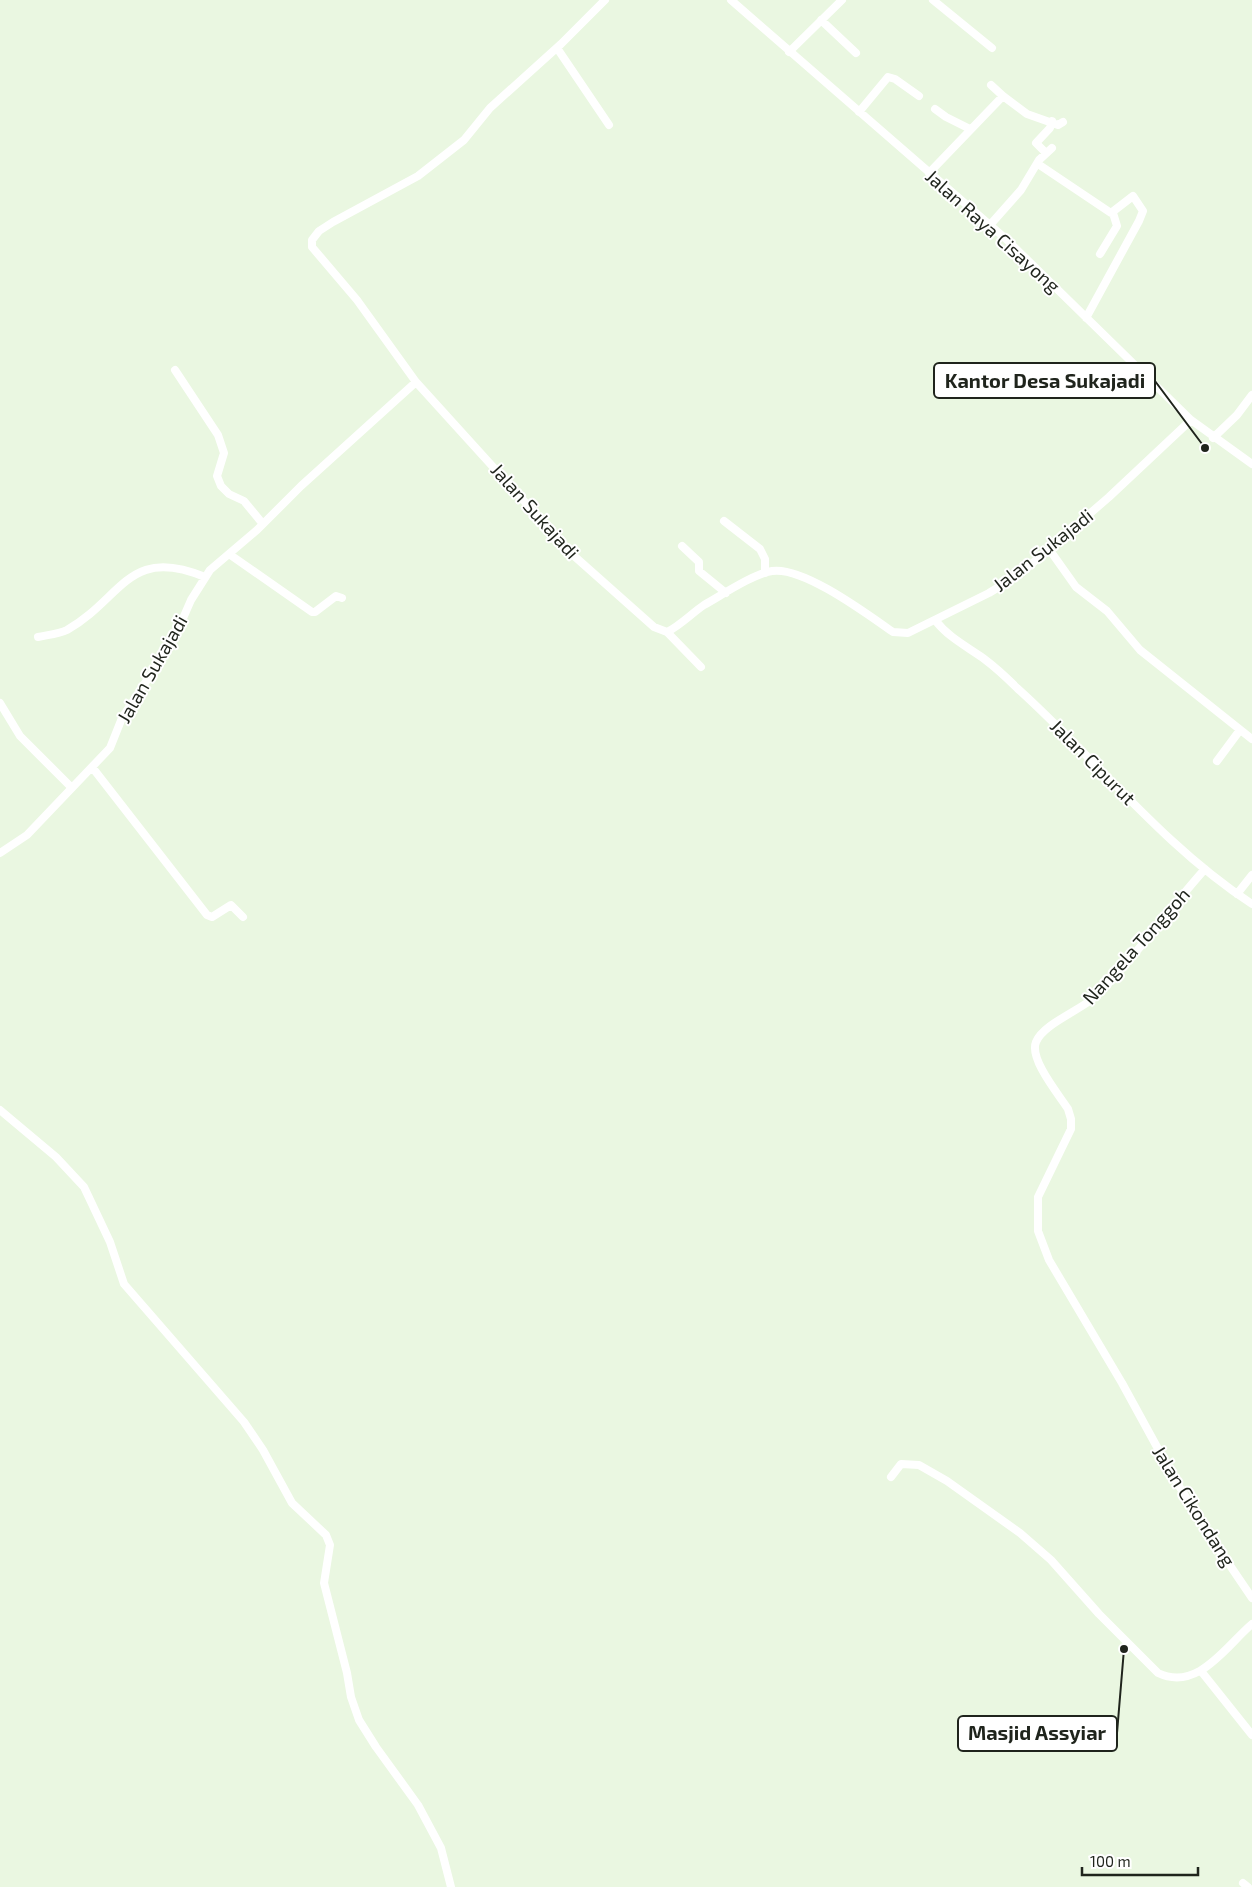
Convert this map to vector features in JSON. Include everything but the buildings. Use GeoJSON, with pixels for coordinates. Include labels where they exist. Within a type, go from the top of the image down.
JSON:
{"type":"FeatureCollection","features":[{"type":"Feature","properties":{"kind":"street"},"geometry":{"type":"LineString","coordinates":[[416,382],[356,300],[312,247],[312,240],[326,226],[418,176],[464,140],[490,108],[557,48],[605,0]]}},
{"type":"Feature","properties":{"kind":"street","name":"Jalan Raya Cisayong"},"geometry":{"type":"LineString","coordinates":[[731,0],[929,174],[990,225],[1191,420],[1252,464]]}},
{"type":"Feature","properties":{"kind":"street"},"geometry":{"type":"LineString","coordinates":[[789,52],[842,0]]}},
{"type":"Feature","properties":{"kind":"street"},"geometry":{"type":"LineString","coordinates":[[933,0],[992,48]]}},
{"type":"Feature","properties":{"kind":"street"},"geometry":{"type":"LineString","coordinates":[[821,20],[856,53]]}},
{"type":"Feature","properties":{"kind":"street"},"geometry":{"type":"LineString","coordinates":[[557,48],[609,125]]}},
{"type":"Feature","properties":{"kind":"street"},"geometry":{"type":"LineString","coordinates":[[859,112],[888,77],[919,96]]}},
{"type":"Feature","properties":{"kind":"street"},"geometry":{"type":"LineString","coordinates":[[991,85],[1028,114],[1052,121],[1058,125],[1063,122]]}},
{"type":"Feature","properties":{"kind":"street"},"geometry":{"type":"LineString","coordinates":[[929,174],[1003,96]]}},
{"type":"Feature","properties":{"kind":"street"},"geometry":{"type":"LineString","coordinates":[[935,109],[970,129]]}},
{"type":"Feature","properties":{"kind":"street"},"geometry":{"type":"LineString","coordinates":[[990,225],[1021,190],[1025,179],[1038,164],[1039,160],[1049,151],[1036,143],[1050,128],[1052,121]]}},
{"type":"Feature","properties":{"kind":"street"},"geometry":{"type":"LineString","coordinates":[[1038,164],[1113,213],[1117,226],[1100,254]]}},
{"type":"Feature","properties":{"kind":"street"},"geometry":{"type":"LineString","coordinates":[[1086,318],[1140,221],[1143,211],[1133,196],[1113,213]]}},
{"type":"Feature","properties":{"kind":"street"},"geometry":{"type":"LineString","coordinates":[[176,370],[218,435],[224,453],[217,476],[222,486],[229,494],[244,501],[263,524]]}},
{"type":"Feature","properties":{"kind":"street","name":"Jalan Sukajadi"},"geometry":{"type":"LineString","coordinates":[[0,853],[27,835],[110,748],[122,718],[174,639],[191,600],[210,570],[263,524],[416,382],[574,555],[654,627],[667,632],[726,593],[765,573],[778,571],[798,574],[815,582],[893,632],[908,633],[989,593],[1020,574],[1116,491],[1191,420]]}},
{"type":"Feature","properties":{"kind":"street"},"geometry":{"type":"LineString","coordinates":[[1214,438],[1237,415],[1252,395]]}},
{"type":"Feature","properties":{"kind":"street"},"geometry":{"type":"LineString","coordinates":[[724,521],[764,554],[765,573]]}},
{"type":"Feature","properties":{"kind":"street"},"geometry":{"type":"LineString","coordinates":[[682,546],[699,562],[699,571],[726,593]]}},
{"type":"Feature","properties":{"kind":"street"},"geometry":{"type":"LineString","coordinates":[[1049,549],[1076,587],[1107,611],[1140,650],[1252,739]]}},
{"type":"Feature","properties":{"kind":"street"},"geometry":{"type":"LineString","coordinates":[[228,554],[312,612],[315,612],[336,596],[342,598]]}},
{"type":"Feature","properties":{"kind":"street"},"geometry":{"type":"LineString","coordinates":[[38,637],[65,631],[80,622],[132,575],[149,568],[185,569],[205,577]]}},
{"type":"Feature","properties":{"kind":"street","name":"Jalan Cipurut"},"geometry":{"type":"LineString","coordinates":[[936,620],[958,642],[982,658],[1017,687],[1131,801],[1205,869],[1252,904]]}},
{"type":"Feature","properties":{"kind":"street"},"geometry":{"type":"LineString","coordinates":[[667,632],[701,667]]}},
{"type":"Feature","properties":{"kind":"street"},"geometry":{"type":"LineString","coordinates":[[0,703],[20,736],[72,788]]}},
{"type":"Feature","properties":{"kind":"street"},"geometry":{"type":"LineString","coordinates":[[1217,761],[1240,730]]}},
{"type":"Feature","properties":{"kind":"street"},"geometry":{"type":"LineString","coordinates":[[92,767],[207,914],[212,916],[231,905],[243,917]]}},
{"type":"Feature","properties":{"kind":"street","name":"Nangela Tonggoh"},"geometry":{"type":"LineString","coordinates":[[1038,1197],[1071,1129],[1072,1119],[1068,1109],[1035,1056],[1035,1044],[1041,1034],[1094,997],[1136,952],[1205,869]]}},
{"type":"Feature","properties":{"kind":"street"},"geometry":{"type":"LineString","coordinates":[[1237,894],[1252,875]]}},
{"type":"Feature","properties":{"kind":"street"},"geometry":{"type":"LineString","coordinates":[[0,1110],[56,1157],[84,1187],[110,1242],[124,1284],[244,1422],[292,1503],[326,1535],[330,1546],[324,1583],[347,1673],[351,1697],[359,1720],[376,1747],[418,1804],[441,1848],[451,1887]]}},
{"type":"Feature","properties":{"kind":"street","name":"Jalan Cikondang"},"geometry":{"type":"LineString","coordinates":[[1038,1197],[1038,1231],[1050,1260],[1122,1383],[1137,1413],[1212,1539],[1252,1598]]}},
{"type":"Feature","properties":{"kind":"street"},"geometry":{"type":"LineString","coordinates":[[891,1477],[902,1464],[919,1465],[946,1481],[1036,1546],[1158,1673],[1177,1678],[1201,1671],[1227,1651],[1252,1624]]}},
{"type":"Feature","properties":{"kind":"street"},"geometry":{"type":"LineString","coordinates":[[1201,1671],[1252,1735]]}},
{"type":"Feature","properties":{"kind":"place","name":"Kantor Desa Sukajadi"},"geometry":{"type":"Point","coordinates":[1205,448]}},
{"type":"Feature","properties":{"kind":"place","name":"Masjid Assyiar"},"geometry":{"type":"Point","coordinates":[1124,1649]}}]}
